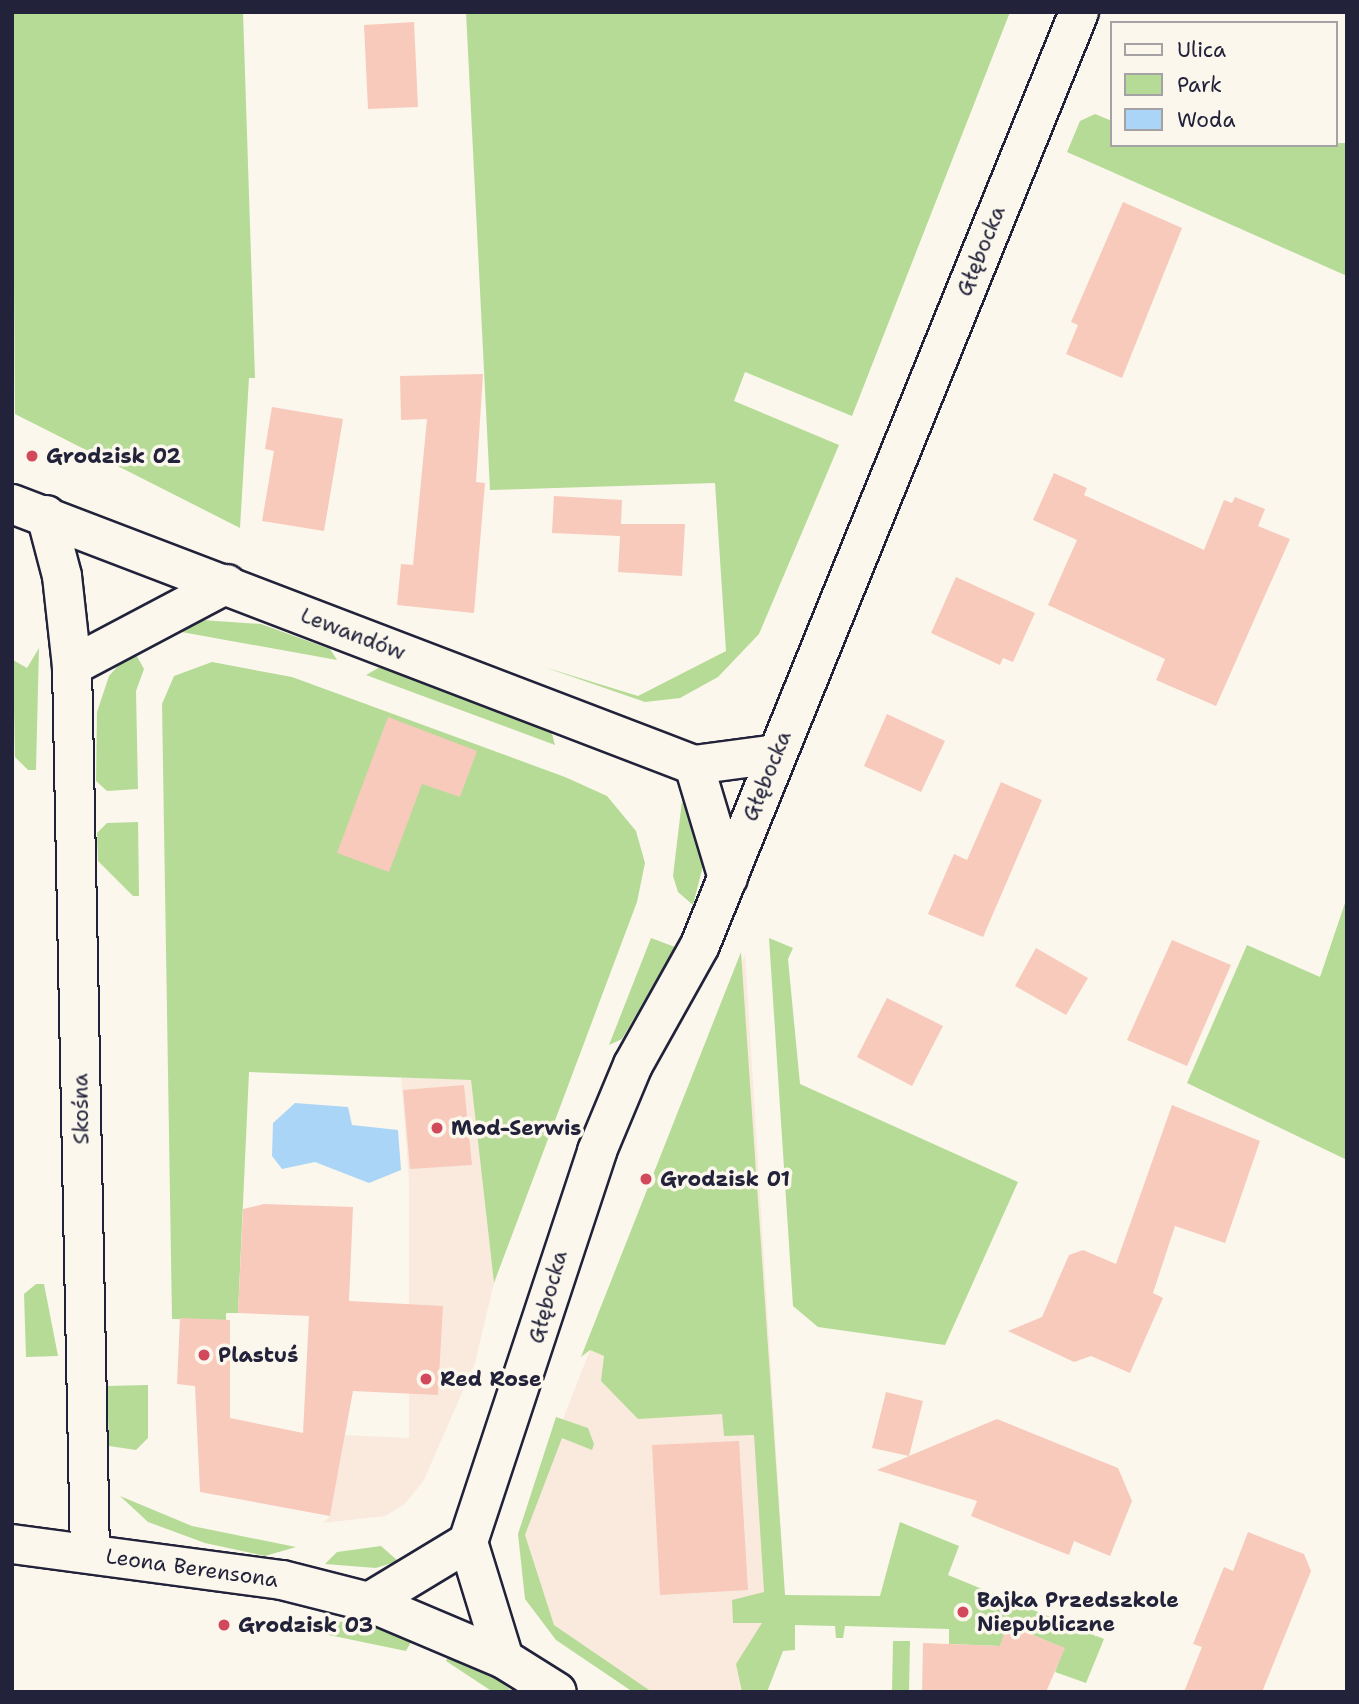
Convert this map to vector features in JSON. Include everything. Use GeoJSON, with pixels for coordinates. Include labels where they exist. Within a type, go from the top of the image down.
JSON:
{"type":"FeatureCollection","features":[{"type":"Feature","properties":{"kind":"street","name":"Głębocka"},"geometry":{"type":"LineString","coordinates":[[468,1542],[597,1151],[727,877],[1079,12]]}},
{"type":"Feature","properties":{"kind":"street","name":"Lewandów"},"geometry":{"type":"LineString","coordinates":[[29,510],[694,765],[776,754]]}},
{"type":"Feature","properties":{"kind":"street","name":"Skośna"},"geometry":{"type":"LineString","coordinates":[[29,510],[62,576],[72,666],[90,1553]]}},
{"type":"Feature","properties":{"kind":"street"},"geometry":{"type":"LineString","coordinates":[[72,666],[227,584]]}},
{"type":"Feature","properties":{"kind":"street"},"geometry":{"type":"LineString","coordinates":[[694,765],[727,877]]}},
{"type":"Feature","properties":{"kind":"street"},"geometry":{"type":"LineString","coordinates":[[369,1602],[468,1542],[504,1658]]}},
{"type":"Feature","properties":{"kind":"street","name":"Leona Berensona"},"geometry":{"type":"LineString","coordinates":[[12,1544],[282,1580],[369,1602],[504,1658],[557,1692]]}},
{"type":"Feature","properties":{"kind":"shaded area"},"geometry":{"type":"Polygon","coordinates":[[[745,954],[785,1595],[747,1692],[641,1692],[549,1629],[518,1534],[745,954]]]}},
{"type":"Feature","properties":{"kind":"shaded area"},"geometry":{"type":"Polygon","coordinates":[[[401,1077],[471,1080],[494,1283],[475,1363],[424,1480],[405,1504],[385,1516],[323,1523],[330,1516],[345,1435],[409,1438],[409,1181],[401,1077]]]}},
{"type":"Feature","properties":{"kind":"green space"},"geometry":{"type":"Polygon","coordinates":[[[12,12],[243,12],[255,378],[249,378],[240,528],[15,414],[12,12]]]}},
{"type":"Feature","properties":{"kind":"green space"},"geometry":{"type":"Polygon","coordinates":[[[466,12],[1010,12],[852,416],[745,372],[734,401],[839,445],[759,634],[718,677],[680,698],[645,702],[544,667],[638,696],[726,651],[715,483],[490,490],[466,12]]]}},
{"type":"Feature","properties":{"kind":"green space"},"geometry":{"type":"Polygon","coordinates":[[[1095,114],[1110,120],[1110,147],[1338,147],[1338,143],[1347,143],[1347,276],[1067,152],[1080,121],[1095,114]]]}},
{"type":"Feature","properties":{"kind":"green space"},"geometry":{"type":"Polygon","coordinates":[[[202,620],[261,624],[330,649],[337,660],[176,631],[202,620]]]}},
{"type":"Feature","properties":{"kind":"green space"},"geometry":{"type":"Polygon","coordinates":[[[39,648],[36,770],[28,770],[15,757],[13,660],[27,668],[39,648]]]}},
{"type":"Feature","properties":{"kind":"green space"},"geometry":{"type":"Polygon","coordinates":[[[133,649],[144,669],[136,691],[138,789],[107,791],[96,781],[97,712],[109,676],[133,649]]]}},
{"type":"Feature","properties":{"kind":"green space"},"geometry":{"type":"Polygon","coordinates":[[[212,662],[292,677],[565,777],[607,796],[636,831],[645,863],[637,902],[494,1283],[471,1080],[249,1072],[238,1313],[226,1313],[226,1320],[172,1319],[162,704],[174,676],[212,662]]]}},
{"type":"Feature","properties":{"kind":"green space"},"geometry":{"type":"Polygon","coordinates":[[[380,667],[551,730],[555,745],[366,675],[380,667]]]}},
{"type":"Feature","properties":{"kind":"green space"},"geometry":{"type":"Polygon","coordinates":[[[682,801],[706,854],[693,905],[678,892],[673,876],[682,801]]]}},
{"type":"Feature","properties":{"kind":"green space"},"geometry":{"type":"Polygon","coordinates":[[[138,822],[139,896],[133,896],[98,861],[97,833],[107,823],[138,822]]]}},
{"type":"Feature","properties":{"kind":"green space"},"geometry":{"type":"Polygon","coordinates":[[[1347,897],[1347,1160],[1187,1083],[1247,945],[1320,977],[1347,897]]]}},
{"type":"Feature","properties":{"kind":"green space"},"geometry":{"type":"Polygon","coordinates":[[[651,938],[675,947],[622,1039],[609,1045],[651,938]]]}},
{"type":"Feature","properties":{"kind":"green space"},"geometry":{"type":"Polygon","coordinates":[[[769,938],[793,948],[788,959],[800,1084],[1018,1182],[945,1345],[818,1327],[793,1306],[769,938]]]}},
{"type":"Feature","properties":{"kind":"green space"},"geometry":{"type":"Polygon","coordinates":[[[741,952],[785,1595],[880,1596],[900,1522],[959,1546],[948,1575],[1104,1639],[1086,1683],[1055,1672],[1064,1648],[1008,1625],[1000,1646],[949,1644],[949,1629],[845,1626],[843,1638],[836,1638],[835,1626],[795,1625],[795,1650],[783,1651],[767,1692],[742,1692],[736,1664],[762,1623],[733,1623],[732,1600],[764,1592],[754,1435],[724,1436],[722,1414],[638,1419],[601,1381],[604,1356],[590,1350],[581,1357],[741,952]]]}},
{"type":"Feature","properties":{"kind":"green space"},"geometry":{"type":"Polygon","coordinates":[[[36,1284],[44,1284],[58,1356],[26,1357],[24,1294],[36,1284]]]}},
{"type":"Feature","properties":{"kind":"green space"},"geometry":{"type":"Polygon","coordinates":[[[148,1385],[148,1438],[136,1450],[109,1446],[107,1386],[148,1385]]]}},
{"type":"Feature","properties":{"kind":"green space"},"geometry":{"type":"Polygon","coordinates":[[[556,1417],[588,1428],[594,1444],[592,1450],[562,1438],[525,1535],[554,1625],[652,1692],[633,1692],[556,1640],[525,1599],[518,1534],[556,1417]]]}},
{"type":"Feature","properties":{"kind":"green space"},"geometry":{"type":"Polygon","coordinates":[[[120,1496],[192,1526],[296,1547],[265,1556],[205,1543],[148,1522],[120,1496]]]}},
{"type":"Feature","properties":{"kind":"green space"},"geometry":{"type":"Polygon","coordinates":[[[381,1546],[398,1561],[376,1568],[325,1564],[337,1552],[381,1546]]]}},
{"type":"Feature","properties":{"kind":"green space"},"geometry":{"type":"Polygon","coordinates":[[[291,1621],[361,1622],[416,1633],[406,1651],[290,1627],[291,1621]]]}},
{"type":"Feature","properties":{"kind":"green space"},"geometry":{"type":"Polygon","coordinates":[[[893,1641],[910,1641],[909,1692],[892,1692],[893,1641]]]}},
{"type":"Feature","properties":{"kind":"green space"},"geometry":{"type":"Polygon","coordinates":[[[451,1650],[513,1692],[493,1692],[446,1661],[451,1650]]]}},
{"type":"Feature","properties":{"kind":"water"},"geometry":{"type":"Polygon","coordinates":[[[295,1103],[348,1107],[352,1125],[398,1130],[401,1170],[369,1183],[315,1162],[282,1169],[272,1156],[273,1123],[295,1103]]]}},
{"type":"Feature","properties":{"kind":"building"},"geometry":{"type":"Polygon","coordinates":[[[414,22],[418,107],[368,109],[364,25],[414,22]]]}},
{"type":"Feature","properties":{"kind":"building"},"geometry":{"type":"Polygon","coordinates":[[[1123,202],[1182,228],[1122,378],[1066,354],[1078,325],[1071,322],[1123,202]]]}},
{"type":"Feature","properties":{"kind":"building"},"geometry":{"type":"Polygon","coordinates":[[[483,374],[476,482],[485,483],[474,613],[397,605],[401,564],[413,565],[427,419],[401,420],[400,376],[483,374]]]}},
{"type":"Feature","properties":{"kind":"building"},"geometry":{"type":"Polygon","coordinates":[[[272,407],[343,419],[324,531],[262,521],[274,451],[265,449],[272,407]]]}},
{"type":"Feature","properties":{"kind":"building"},"geometry":{"type":"Polygon","coordinates":[[[1054,473],[1087,488],[1084,495],[1204,550],[1224,500],[1232,503],[1235,497],[1265,509],[1258,526],[1290,539],[1216,706],[1156,680],[1165,659],[1048,605],[1077,540],[1033,520],[1054,473]]]}},
{"type":"Feature","properties":{"kind":"building"},"geometry":{"type":"Polygon","coordinates":[[[554,496],[622,500],[621,524],[685,524],[682,576],[618,572],[620,536],[552,533],[554,496]]]}},
{"type":"Feature","properties":{"kind":"building"},"geometry":{"type":"Polygon","coordinates":[[[956,577],[1035,613],[1013,662],[1003,658],[1000,665],[931,633],[956,577]]]}},
{"type":"Feature","properties":{"kind":"building"},"geometry":{"type":"Polygon","coordinates":[[[887,714],[945,741],[921,792],[864,766],[887,714]]]}},
{"type":"Feature","properties":{"kind":"building"},"geometry":{"type":"Polygon","coordinates":[[[388,717],[477,751],[460,797],[422,784],[389,872],[337,853],[388,717]]]}},
{"type":"Feature","properties":{"kind":"building"},"geometry":{"type":"Polygon","coordinates":[[[1001,782],[1042,800],[983,937],[928,914],[954,854],[967,860],[1001,782]]]}},
{"type":"Feature","properties":{"kind":"building"},"geometry":{"type":"Polygon","coordinates":[[[1172,940],[1231,965],[1187,1066],[1127,1040],[1172,940]]]}},
{"type":"Feature","properties":{"kind":"building"},"geometry":{"type":"Polygon","coordinates":[[[1036,948],[1088,978],[1066,1015],[1015,986],[1036,948]]]}},
{"type":"Feature","properties":{"kind":"building"},"geometry":{"type":"Polygon","coordinates":[[[887,998],[943,1026],[912,1086],[857,1057],[887,998]]]}},
{"type":"Feature","properties":{"kind":"building","name":"Mod-Serwis"},"geometry":{"type":"Polygon","coordinates":[[[464,1085],[472,1165],[410,1169],[403,1090],[464,1085]]]}},
{"type":"Feature","properties":{"kind":"building"},"geometry":{"type":"Polygon","coordinates":[[[1172,1105],[1260,1141],[1225,1243],[1175,1226],[1153,1293],[1163,1298],[1130,1373],[1091,1356],[1074,1362],[1008,1331],[1042,1317],[1069,1255],[1083,1250],[1116,1264],[1172,1105]]]}},
{"type":"Feature","properties":{"kind":"building"},"geometry":{"type":"Polygon","coordinates":[[[264,1204],[353,1207],[349,1301],[443,1306],[438,1395],[353,1391],[330,1516],[200,1492],[195,1386],[177,1384],[180,1318],[230,1320],[230,1418],[303,1433],[309,1316],[238,1313],[243,1209],[264,1204]]]}},
{"type":"Feature","properties":{"kind":"building"},"geometry":{"type":"Polygon","coordinates":[[[886,1392],[923,1401],[909,1456],[872,1448],[886,1392]]]}},
{"type":"Feature","properties":{"kind":"building"},"geometry":{"type":"Polygon","coordinates":[[[997,1419],[1118,1468],[1132,1501],[1110,1556],[1074,1541],[1069,1555],[971,1516],[977,1501],[877,1470],[997,1419]]]}},
{"type":"Feature","properties":{"kind":"building"},"geometry":{"type":"Polygon","coordinates":[[[739,1441],[748,1590],[660,1595],[652,1445],[739,1441]]]}},
{"type":"Feature","properties":{"kind":"building"},"geometry":{"type":"Polygon","coordinates":[[[1248,1532],[1304,1554],[1311,1571],[1262,1692],[1184,1692],[1202,1647],[1193,1644],[1224,1567],[1233,1571],[1248,1532]]]}},
{"type":"Feature","properties":{"kind":"building"},"geometry":{"type":"Polygon","coordinates":[[[1007,1625],[1065,1648],[1046,1692],[922,1692],[923,1643],[1000,1646],[1007,1625]]]}},
{"type":"Feature","properties":{"kind":"place","name":"Grodzisk 02"},"geometry":{"type":"Point","coordinates":[32,456]}},
{"type":"Feature","properties":{"kind":"place","name":"Mod-Serwis"},"geometry":{"type":"Point","coordinates":[437,1128]}},
{"type":"Feature","properties":{"kind":"place","name":"Grodzisk 01"},"geometry":{"type":"Point","coordinates":[646,1179]}},
{"type":"Feature","properties":{"kind":"place","name":"Plastuś"},"geometry":{"type":"Point","coordinates":[204,1355]}},
{"type":"Feature","properties":{"kind":"place","name":"Red Rose"},"geometry":{"type":"Point","coordinates":[426,1379]}},
{"type":"Feature","properties":{"kind":"place","name":"Bajka Przedszkole Niepubliczne"},"geometry":{"type":"Point","coordinates":[963,1612]}},
{"type":"Feature","properties":{"kind":"place","name":"Grodzisk 03"},"geometry":{"type":"Point","coordinates":[224,1625]}}]}
